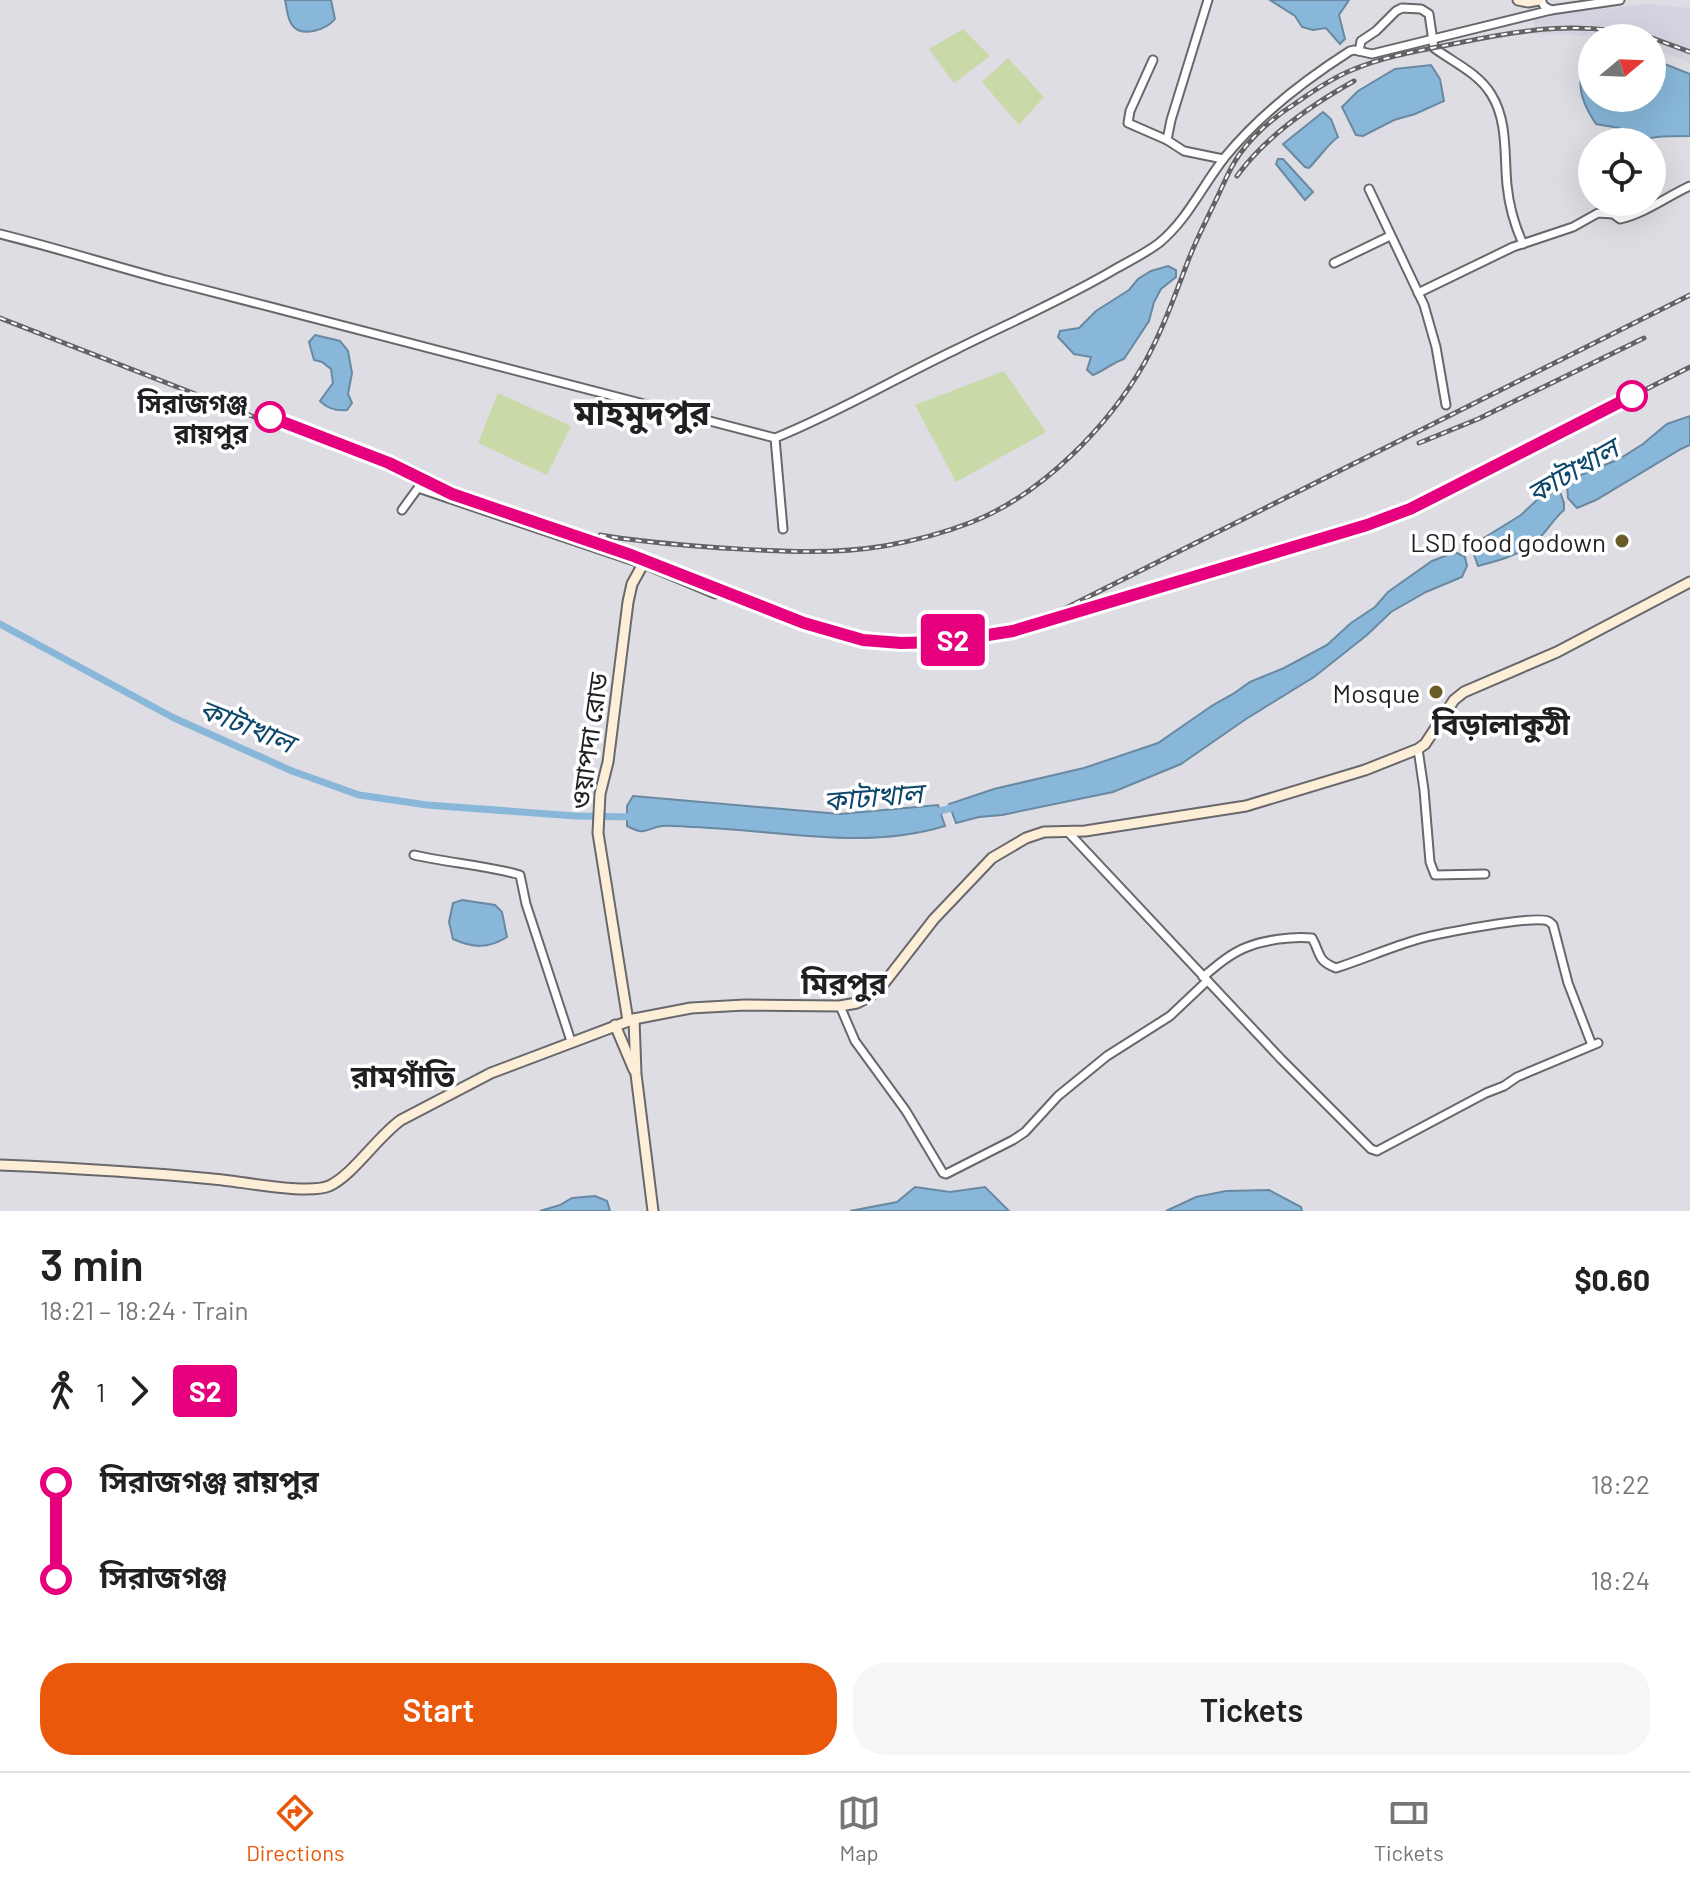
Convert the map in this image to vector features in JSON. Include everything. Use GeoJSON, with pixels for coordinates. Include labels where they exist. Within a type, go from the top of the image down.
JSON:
{"type":"FeatureCollection","features":[{"type":"Feature","properties":{"kind":"main road","name":"ওয়াপদা রোড"},"geometry":{"type":"LineString","coordinates":[[643,564],[630,592],[608,762],[600,794],[598,833],[631,1020],[653,1211]]}},
{"type":"Feature","properties":{"kind":"main road"},"geometry":{"type":"LineString","coordinates":[[0,1165],[99,1170],[318,1189],[337,1181],[401,1120],[491,1073],[615,1025],[691,1008],[840,1006],[857,1003],[885,982],[934,919],[992,858],[1010,846],[1044,832],[1104,828],[1246,806],[1365,770],[1425,744],[1454,700],[1464,692],[1557,652],[1690,582]]}},
{"type":"Feature","properties":{"kind":"main road","name":"ওয়াপদা রোড"},"geometry":{"type":"LineString","coordinates":[[615,1025],[636,1074]]}},
{"type":"Feature","properties":{"kind":"street"},"geometry":{"type":"LineString","coordinates":[[1167,140],[1208,0]]}},
{"type":"Feature","properties":{"kind":"street"},"geometry":{"type":"LineString","coordinates":[[1531,0],[1551,10]]}},
{"type":"Feature","properties":{"kind":"street"},"geometry":{"type":"LineString","coordinates":[[1531,0],[1535,7],[1531,14]]}},
{"type":"Feature","properties":{"kind":"street"},"geometry":{"type":"LineString","coordinates":[[0,234],[775,438],[819,421],[841,407],[1087,286],[1157,244],[1186,216],[1223,159],[1264,115],[1296,88],[1350,51],[1372,54],[1531,14],[1620,0]]}},
{"type":"Feature","properties":{"kind":"street"},"geometry":{"type":"LineString","coordinates":[[1359,51],[1361,41],[1396,11],[1402,8],[1421,9],[1429,14],[1434,48],[1456,61],[1491,92],[1501,115],[1512,219],[1523,244]]}},
{"type":"Feature","properties":{"kind":"street"},"geometry":{"type":"LineString","coordinates":[[1153,60],[1130,111],[1128,123],[1184,151],[1223,159]]}},
{"type":"Feature","properties":{"kind":"street"},"geometry":{"type":"LineString","coordinates":[[1418,293],[1449,276],[1523,244],[1573,227],[1598,213],[1613,214],[1620,219],[1628,217],[1690,186]]}},
{"type":"Feature","properties":{"kind":"street"},"geometry":{"type":"LineString","coordinates":[[1369,189],[1424,305],[1436,347],[1446,405]]}},
{"type":"Feature","properties":{"kind":"street"},"geometry":{"type":"LineString","coordinates":[[1334,263],[1390,236]]}},
{"type":"Feature","properties":{"kind":"street"},"geometry":{"type":"LineString","coordinates":[[775,438],[783,529]]}},
{"type":"Feature","properties":{"kind":"street"},"geometry":{"type":"LineString","coordinates":[[402,510],[418,488],[643,564],[715,594]]}},
{"type":"Feature","properties":{"kind":"street"},"geometry":{"type":"LineString","coordinates":[[1418,749],[1432,871],[1435,875],[1485,874]]}},
{"type":"Feature","properties":{"kind":"street"},"geometry":{"type":"LineString","coordinates":[[840,1006],[855,1041],[906,1111],[946,1174],[1025,1132],[1058,1096],[1107,1056],[1170,1016],[1205,979],[1216,966],[1245,947],[1269,941],[1312,938],[1321,959],[1336,968],[1444,932],[1549,921],[1553,925],[1568,983],[1595,1044],[1517,1077],[1377,1151],[1371,1149],[1281,1059],[1205,979],[1068,832]]}},
{"type":"Feature","properties":{"kind":"street"},"geometry":{"type":"LineString","coordinates":[[414,855],[520,875],[530,918],[571,1041]]}},
{"type":"Feature","properties":{"kind":"shaded area"},"geometry":{"type":"Polygon","coordinates":[[[1649,4],[1690,8],[1690,63],[1666,54],[1666,24],[1578,24],[1578,35],[1535,34],[1533,16],[1649,4]]]}},
{"type":"Feature","properties":{"kind":"green space"},"geometry":{"type":"Polygon","coordinates":[[[963,29],[990,56],[954,83],[929,49],[963,29]]]}},
{"type":"Feature","properties":{"kind":"green space"},"geometry":{"type":"Polygon","coordinates":[[[1008,58],[1044,97],[1019,125],[982,82],[1008,58]]]}},
{"type":"Feature","properties":{"kind":"green space"},"geometry":{"type":"Polygon","coordinates":[[[1004,371],[1046,432],[956,482],[915,405],[1004,371]]]}},
{"type":"Feature","properties":{"kind":"green space"},"geometry":{"type":"Polygon","coordinates":[[[498,393],[571,426],[547,475],[478,443],[498,393]]]}},
{"type":"Feature","properties":{"kind":"water"},"geometry":{"type":"Polygon","coordinates":[[[285,0],[331,0],[335,19],[315,31],[297,30],[290,21],[285,0]]]}},
{"type":"Feature","properties":{"kind":"water"},"geometry":{"type":"Polygon","coordinates":[[[1270,0],[1349,0],[1339,15],[1345,39],[1340,44],[1326,28],[1313,30],[1302,27],[1295,16],[1270,0]]]}},
{"type":"Feature","properties":{"kind":"water"},"geometry":{"type":"Polygon","coordinates":[[[1431,65],[1440,79],[1444,101],[1363,136],[1356,135],[1342,107],[1358,91],[1395,69],[1431,65]]]}},
{"type":"Feature","properties":{"kind":"water"},"geometry":{"type":"Polygon","coordinates":[[[1666,65],[1690,74],[1690,136],[1666,137],[1666,128],[1619,128],[1596,124],[1589,112],[1666,112],[1666,65]]]}},
{"type":"Feature","properties":{"kind":"water"},"geometry":{"type":"Polygon","coordinates":[[[1323,112],[1331,119],[1338,137],[1309,168],[1305,167],[1283,144],[1323,112]]]}},
{"type":"Feature","properties":{"kind":"water"},"geometry":{"type":"Polygon","coordinates":[[[1278,159],[1283,159],[1313,192],[1305,200],[1276,164],[1278,159]]]}},
{"type":"Feature","properties":{"kind":"water"},"geometry":{"type":"Polygon","coordinates":[[[1168,266],[1176,270],[1176,277],[1161,289],[1149,321],[1124,359],[1093,375],[1087,370],[1091,357],[1074,354],[1058,337],[1060,331],[1079,328],[1096,311],[1129,290],[1138,279],[1168,266]]]}},
{"type":"Feature","properties":{"kind":"water"},"geometry":{"type":"Polygon","coordinates":[[[315,335],[340,341],[348,351],[352,373],[348,394],[352,403],[347,410],[332,409],[320,401],[333,383],[331,369],[314,360],[309,342],[315,335]]]}},
{"type":"Feature","properties":{"kind":"water"},"geometry":{"type":"Polygon","coordinates":[[[1690,416],[1690,445],[1596,500],[1577,508],[1568,498],[1567,485],[1576,477],[1619,459],[1667,424],[1690,416]]]}},
{"type":"Feature","properties":{"kind":"water"},"geometry":{"type":"Polygon","coordinates":[[[1559,489],[1564,510],[1537,540],[1514,555],[1478,566],[1471,546],[1521,515],[1539,498],[1559,489]]]}},
{"type":"Feature","properties":{"kind":"water"},"geometry":{"type":"Polygon","coordinates":[[[1455,552],[1465,557],[1467,566],[1462,577],[1426,592],[1391,612],[1314,677],[1181,764],[1113,792],[956,823],[949,804],[994,789],[1084,768],[1158,743],[1250,682],[1327,645],[1375,607],[1388,592],[1432,561],[1455,552]]]}},
{"type":"Feature","properties":{"kind":"water"},"geometry":{"type":"Polygon","coordinates":[[[633,796],[840,814],[938,805],[945,826],[883,837],[851,838],[669,826],[642,831],[627,826],[627,806],[633,796]]]}},
{"type":"Feature","properties":{"kind":"water"},"geometry":{"type":"Polygon","coordinates":[[[462,900],[495,905],[502,912],[507,937],[480,946],[453,939],[449,922],[453,903],[462,900]]]}},
{"type":"Feature","properties":{"kind":"water"},"geometry":{"type":"Polygon","coordinates":[[[915,1187],[950,1192],[985,1187],[1009,1211],[850,1211],[897,1202],[915,1187]]]}},
{"type":"Feature","properties":{"kind":"water"},"geometry":{"type":"Polygon","coordinates":[[[1269,1190],[1301,1207],[1302,1211],[1166,1211],[1196,1197],[1226,1191],[1269,1190]]]}},
{"type":"Feature","properties":{"kind":"water"},"geometry":{"type":"Polygon","coordinates":[[[595,1196],[607,1201],[610,1211],[540,1211],[572,1198],[595,1196]]]}},
{"type":"Feature","properties":{"kind":"waterway","name":"কাটাখাল"},"geometry":{"type":"LineString","coordinates":[[0,624],[174,718],[292,771],[359,795],[427,805],[633,817]]}},
{"type":"Feature","properties":{"kind":"waterway","name":"কাটাখাল"},"geometry":{"type":"LineString","coordinates":[[932,813],[959,806]]}},
{"type":"Feature","properties":{"kind":"railway"},"geometry":{"type":"LineString","coordinates":[[600,535],[722,548],[844,551],[884,546],[951,530],[998,510],[1023,495],[1071,456],[1093,434],[1130,386],[1157,337],[1194,246],[1232,166],[1265,126],[1316,89],[1345,73],[1377,61],[1507,34],[1578,28]]}},
{"type":"Feature","properties":{"kind":"railway"},"geometry":{"type":"LineString","coordinates":[[1666,43],[1690,52]]}},
{"type":"Feature","properties":{"kind":"railway"},"geometry":{"type":"LineString","coordinates":[[1237,176],[1261,148],[1291,122],[1354,81]]}},
{"type":"Feature","properties":{"kind":"railway"},"geometry":{"type":"LineString","coordinates":[[0,318],[452,494],[631,555],[804,623],[863,640],[901,643],[944,642],[1013,631],[1054,614],[1690,295]]}},
{"type":"Feature","properties":{"kind":"railway"},"geometry":{"type":"LineString","coordinates":[[1419,443],[1478,419],[1644,338]]}},
{"type":"Feature","properties":{"kind":"railway"},"geometry":{"type":"LineString","coordinates":[[1080,611],[1367,525],[1410,509],[1690,367]]}},
{"type":"Feature","properties":{"kind":"train","name":"S2"},"geometry":{"type":"LineString","coordinates":[[270,417],[389,463],[452,494],[631,555],[804,623],[863,640],[901,643],[944,642],[1013,631],[1367,525],[1410,509],[1632,396]]}},
{"type":"Feature","properties":{"kind":"place","name":"সিরাজগঞ্জ রায়পুর"},"geometry":{"type":"Point","coordinates":[270,417]}},
{"type":"Feature","properties":{"kind":"place","name":"LSD food godown"},"geometry":{"type":"Point","coordinates":[1622,541]}},
{"type":"Feature","properties":{"kind":"place","name":"Mosque"},"geometry":{"type":"Point","coordinates":[1436,692]}},
{"type":"Feature","properties":{"kind":"district","name":"মাহমুদপুর"},"geometry":{"type":"Point","coordinates":[642,411]}},
{"type":"Feature","properties":{"kind":"district","name":"বিড়ালাকুঠী"},"geometry":{"type":"Point","coordinates":[1501,723]}},
{"type":"Feature","properties":{"kind":"district","name":"মিরপুর"},"geometry":{"type":"Point","coordinates":[844,982]}},
{"type":"Feature","properties":{"kind":"district","name":"রামগাঁতি"},"geometry":{"type":"Point","coordinates":[403,1075]}}]}
